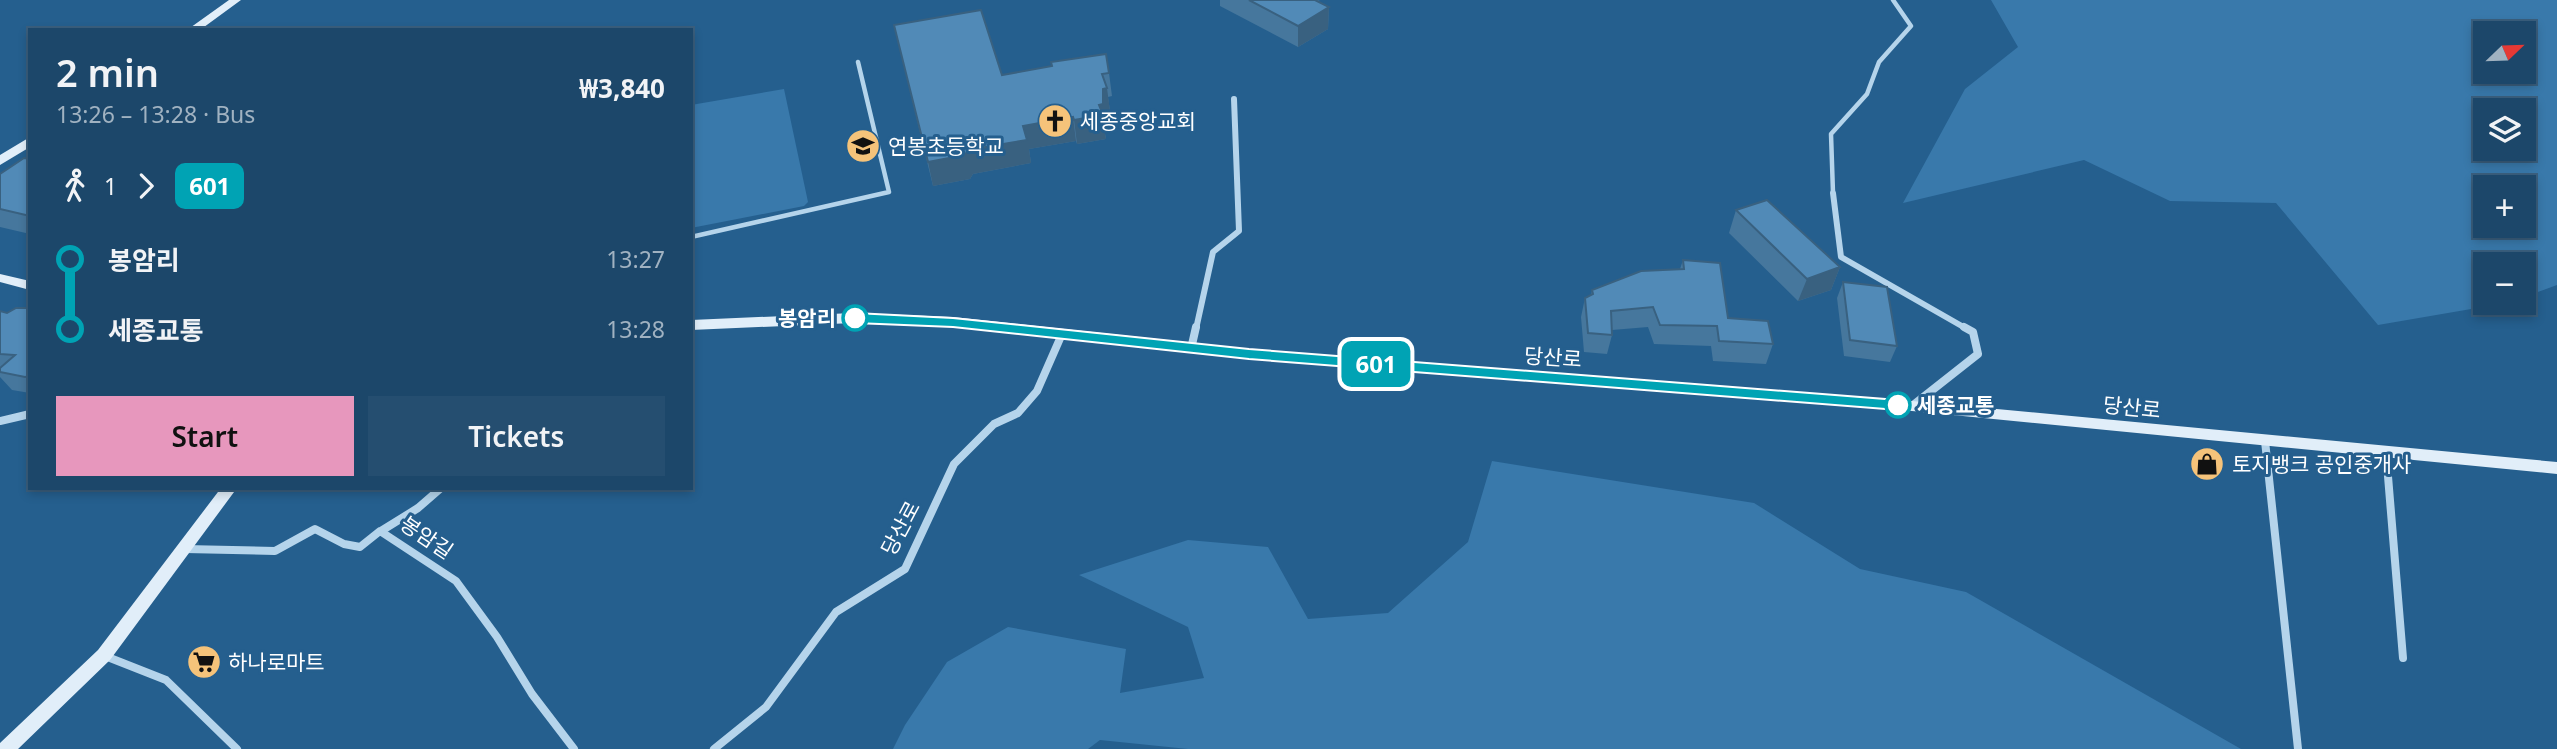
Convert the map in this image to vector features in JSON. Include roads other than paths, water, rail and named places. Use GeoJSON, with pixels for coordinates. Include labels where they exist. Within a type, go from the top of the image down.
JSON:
{"type":"FeatureCollection","features":[{"type":"Feature","properties":{"kind":"main road"},"geometry":{"type":"LineString","coordinates":[[195,28],[236,0]]}},
{"type":"Feature","properties":{"kind":"main road"},"geometry":{"type":"LineString","coordinates":[[0,161],[28,142]]}},
{"type":"Feature","properties":{"kind":"main road"},"geometry":{"type":"LineString","coordinates":[[0,278],[28,285]]}},
{"type":"Feature","properties":{"kind":"main road","name":"당산로"},"geometry":{"type":"LineString","coordinates":[[693,325],[853,318],[953,323],[1191,349],[1912,406],[2557,468]]}},
{"type":"Feature","properties":{"kind":"main road"},"geometry":{"type":"LineString","coordinates":[[6,749],[104,655],[228,490]]}},
{"type":"Feature","properties":{"kind":"street"},"geometry":{"type":"LineString","coordinates":[[1191,349],[1213,251],[1239,232],[1234,99]]}},
{"type":"Feature","properties":{"kind":"street"},"geometry":{"type":"LineString","coordinates":[[1833,192],[1841,257],[1901,294],[1973,332],[1978,354],[1912,406]]}},
{"type":"Feature","properties":{"kind":"street","name":"당산로"},"geometry":{"type":"LineString","coordinates":[[714,749],[766,707],[836,612],[905,569],[954,464],[994,424],[1018,413],[1037,391],[1062,334]]}},
{"type":"Feature","properties":{"kind":"street"},"geometry":{"type":"LineString","coordinates":[[0,421],[28,414]]}},
{"type":"Feature","properties":{"kind":"street"},"geometry":{"type":"LineString","coordinates":[[2265,441],[2298,749]]}},
{"type":"Feature","properties":{"kind":"street"},"geometry":{"type":"LineString","coordinates":[[2386,452],[2403,658]]}},
{"type":"Feature","properties":{"kind":"street"},"geometry":{"type":"LineString","coordinates":[[381,531],[418,508],[440,490]]}},
{"type":"Feature","properties":{"kind":"street","name":"봉암길"},"geometry":{"type":"LineString","coordinates":[[184,549],[275,551],[314,530],[344,544],[360,547],[381,531],[456,581],[497,638],[532,694],[574,749]]}},
{"type":"Feature","properties":{"kind":"street"},"geometry":{"type":"LineString","coordinates":[[104,655],[166,680],[237,749]]}},
{"type":"Feature","properties":{"kind":"lane"},"geometry":{"type":"LineString","coordinates":[[1833,192],[1831,134],[1867,94],[1879,62],[1911,26],[1893,0]]}},
{"type":"Feature","properties":{"kind":"lane"},"geometry":{"type":"LineString","coordinates":[[693,237],[889,192],[858,62]]}},
{"type":"Feature","properties":{"kind":"place","name":"세종중앙교회"},"geometry":{"type":"Point","coordinates":[1055,121]}},
{"type":"Feature","properties":{"kind":"place","name":"연봉초등학교"},"geometry":{"type":"Point","coordinates":[863,146]}},
{"type":"Feature","properties":{"kind":"place","name":"봉암리"},"geometry":{"type":"Point","coordinates":[855,318]}},
{"type":"Feature","properties":{"kind":"place","name":"세종교통"},"geometry":{"type":"Point","coordinates":[1898,405]}},
{"type":"Feature","properties":{"kind":"place","name":"토지뱅크 공인중개사"},"geometry":{"type":"Point","coordinates":[2207,464]}},
{"type":"Feature","properties":{"kind":"place","name":"하나로마트"},"geometry":{"type":"Point","coordinates":[204,662]}}]}
